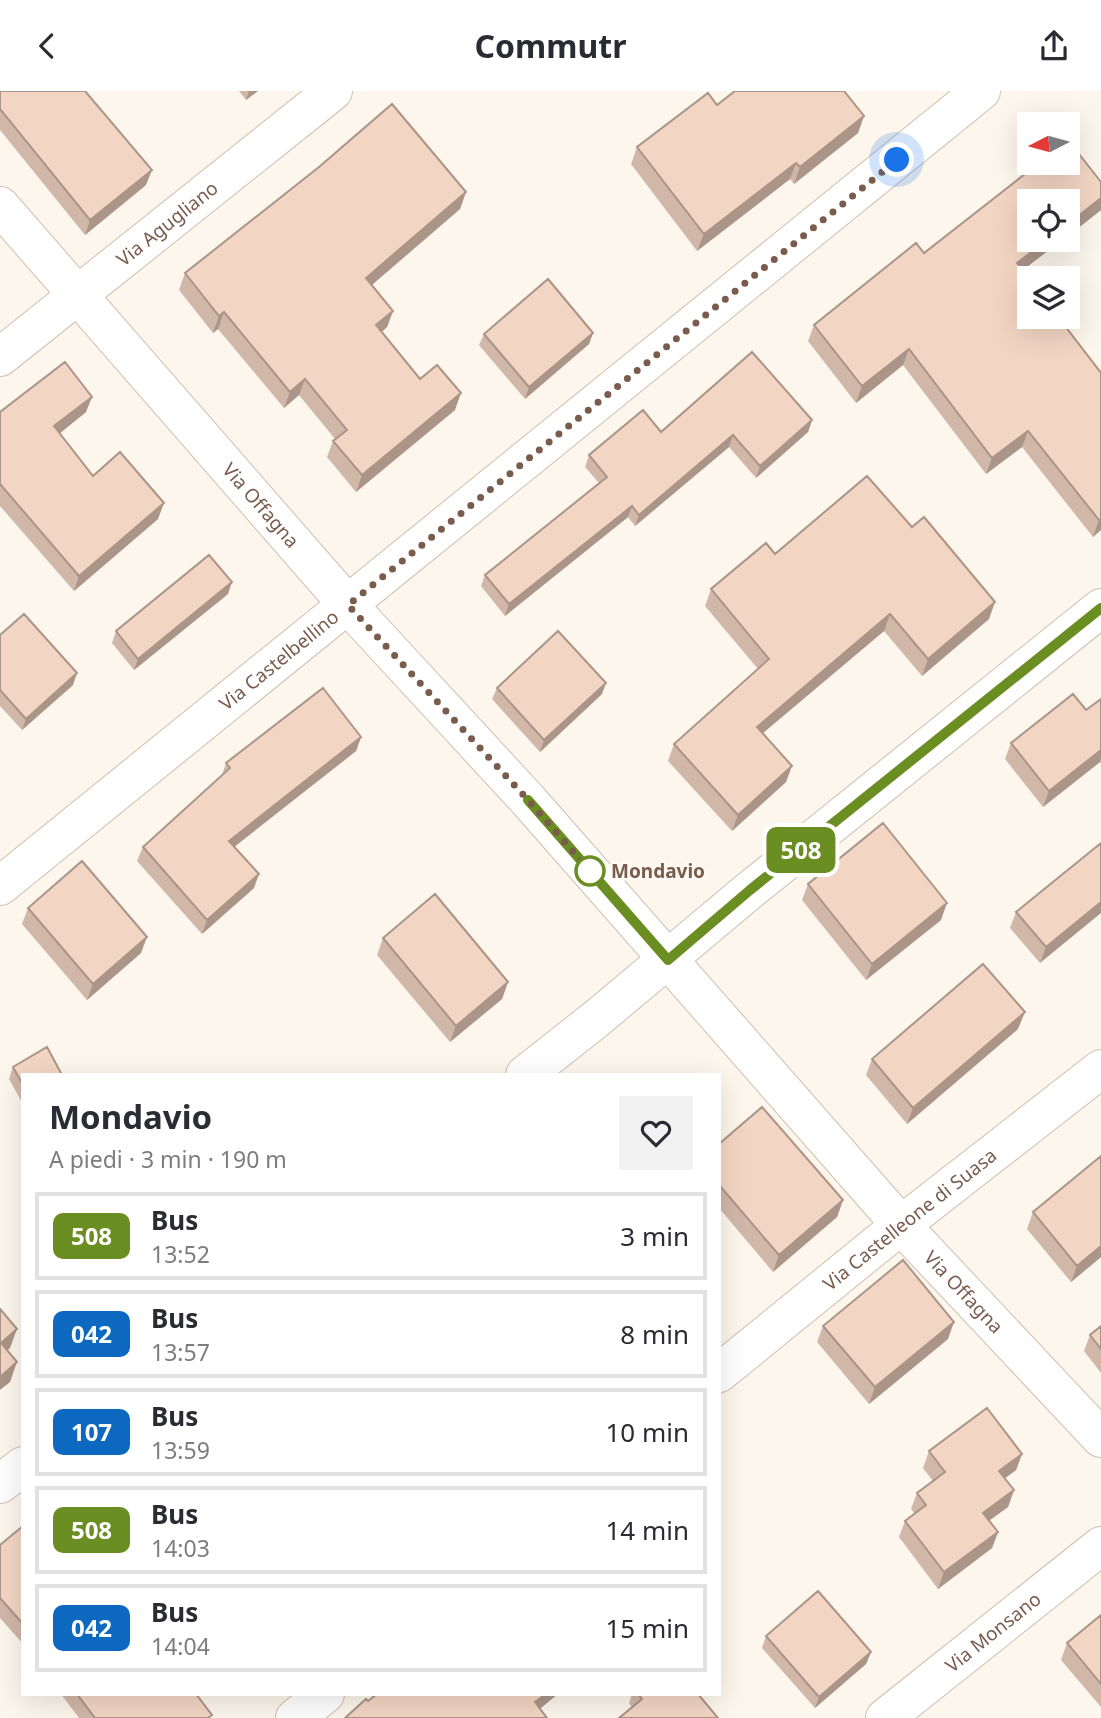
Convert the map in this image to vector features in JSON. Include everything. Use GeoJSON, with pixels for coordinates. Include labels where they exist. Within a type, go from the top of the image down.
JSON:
{"type":"FeatureCollection","features":[{"type":"Feature","properties":{"kind":"street","name":"Via Agugliano"},"geometry":{"type":"LineString","coordinates":[[0,357],[333,91]]}},
{"type":"Feature","properties":{"kind":"street","name":"Via Castelbellino"},"geometry":{"type":"LineString","coordinates":[[0,885],[981,91]]}},
{"type":"Feature","properties":{"kind":"street","name":"Via Offagna"},"geometry":{"type":"LineString","coordinates":[[0,205],[348,605],[528,800],[901,1225],[1101,1438]]}},
{"type":"Feature","properties":{"kind":"street"},"geometry":{"type":"LineString","coordinates":[[528,1073],[1101,608]]}},
{"type":"Feature","properties":{"kind":"street","name":"Via Castelleone di Suasa"},"geometry":{"type":"LineString","coordinates":[[721,1371],[901,1225],[1101,1069]]}},
{"type":"Feature","properties":{"kind":"street"},"geometry":{"type":"LineString","coordinates":[[0,1484],[21,1468]]}},
{"type":"Feature","properties":{"kind":"street","name":"Via Monsano"},"geometry":{"type":"LineString","coordinates":[[885,1718],[1101,1546]]}},
{"type":"Feature","properties":{"kind":"street"},"geometry":{"type":"LineString","coordinates":[[295,1718],[322,1696]]}},
{"type":"Feature","properties":{"kind":"building"},"geometry":{"type":"Polygon","coordinates":[[[0,91],[85,91],[152,170],[90,220],[0,109],[0,91]]]}},
{"type":"Feature","properties":{"kind":"building"},"geometry":{"type":"Polygon","coordinates":[[[735,91],[844,91],[864,116],[800,167],[796,163],[704,234],[637,147],[708,93],[717,105],[735,91]]]}},
{"type":"Feature","properties":{"kind":"building"},"geometry":{"type":"Polygon","coordinates":[[[392,104],[466,192],[366,278],[393,311],[376,325],[420,379],[437,365],[461,393],[362,475],[333,441],[347,430],[305,379],[290,392],[224,312],[219,316],[185,273],[319,167],[392,104]]]}},
{"type":"Feature","properties":{"kind":"building"},"geometry":{"type":"Polygon","coordinates":[[[1080,155],[1101,182],[1101,198],[1080,215],[1080,189],[1017,189],[1017,252],[1031,252],[1017,263],[1019,266],[1017,266],[1017,329],[1067,329],[1101,373],[1101,519],[1099,520],[1028,431],[992,458],[909,349],[862,386],[814,325],[916,243],[924,253],[1024,175],[1080,175],[1080,155]]]}},
{"type":"Feature","properties":{"kind":"building"},"geometry":{"type":"Polygon","coordinates":[[[548,279],[593,333],[529,387],[484,334],[548,279]]]}},
{"type":"Feature","properties":{"kind":"building"},"geometry":{"type":"Polygon","coordinates":[[[752,352],[812,420],[760,466],[733,435],[639,515],[632,506],[509,604],[485,575],[607,477],[589,455],[643,410],[661,432],[752,352]]]}},
{"type":"Feature","properties":{"kind":"building"},"geometry":{"type":"Polygon","coordinates":[[[65,362],[92,397],[54,426],[93,476],[120,452],[164,503],[79,576],[0,484],[0,412],[65,362]]]}},
{"type":"Feature","properties":{"kind":"building"},"geometry":{"type":"Polygon","coordinates":[[[867,476],[912,527],[924,517],[995,602],[928,659],[890,614],[757,727],[792,766],[738,815],[674,744],[769,659],[711,589],[766,543],[775,554],[867,476]]]}},
{"type":"Feature","properties":{"kind":"building"},"geometry":{"type":"Polygon","coordinates":[[[209,555],[232,582],[138,659],[116,631],[209,555]]]}},
{"type":"Feature","properties":{"kind":"building"},"geometry":{"type":"Polygon","coordinates":[[[24,614],[77,673],[26,719],[0,690],[0,635],[24,614]]]}},
{"type":"Feature","properties":{"kind":"building"},"geometry":{"type":"Polygon","coordinates":[[[558,631],[606,683],[544,740],[497,688],[558,631]]]}},
{"type":"Feature","properties":{"kind":"building"},"geometry":{"type":"Polygon","coordinates":[[[323,688],[361,737],[229,841],[259,874],[207,920],[143,847],[230,768],[226,763],[323,688]]]}},
{"type":"Feature","properties":{"kind":"building"},"geometry":{"type":"Polygon","coordinates":[[[1073,694],[1086,710],[1101,699],[1101,750],[1049,791],[1011,743],[1073,694]]]}},
{"type":"Feature","properties":{"kind":"building"},"geometry":{"type":"Polygon","coordinates":[[[883,823],[947,903],[872,964],[808,884],[883,823]]]}},
{"type":"Feature","properties":{"kind":"building"},"geometry":{"type":"Polygon","coordinates":[[[1101,843],[1101,902],[1046,947],[1016,912],[1101,843]]]}},
{"type":"Feature","properties":{"kind":"building"},"geometry":{"type":"Polygon","coordinates":[[[82,861],[147,937],[93,984],[28,908],[82,861]]]}},
{"type":"Feature","properties":{"kind":"building"},"geometry":{"type":"Polygon","coordinates":[[[435,894],[508,982],[456,1026],[383,938],[435,894]]]}},
{"type":"Feature","properties":{"kind":"building"},"geometry":{"type":"Polygon","coordinates":[[[983,964],[1025,1012],[913,1108],[872,1059],[983,964]]]}},
{"type":"Feature","properties":{"kind":"building"},"geometry":{"type":"Polygon","coordinates":[[[47,1047],[61,1073],[21,1073],[21,1081],[13,1067],[47,1047]]]}},
{"type":"Feature","properties":{"kind":"building"},"geometry":{"type":"Polygon","coordinates":[[[762,1107],[843,1200],[779,1255],[721,1187],[721,1142],[762,1107]]]}},
{"type":"Feature","properties":{"kind":"building"},"geometry":{"type":"Polygon","coordinates":[[[1101,1156],[1101,1246],[1077,1266],[1033,1212],[1101,1156]]]}},
{"type":"Feature","properties":{"kind":"building"},"geometry":{"type":"Polygon","coordinates":[[[903,1260],[954,1322],[875,1387],[823,1326],[903,1260]]]}},
{"type":"Feature","properties":{"kind":"building"},"geometry":{"type":"Polygon","coordinates":[[[0,1309],[17,1329],[1,1343],[17,1362],[0,1377],[0,1309]]]}},
{"type":"Feature","properties":{"kind":"building"},"geometry":{"type":"Polygon","coordinates":[[[1101,1326],[1101,1349],[1090,1335],[1101,1326]]]}},
{"type":"Feature","properties":{"kind":"building"},"geometry":{"type":"Polygon","coordinates":[[[987,1408],[1022,1454],[999,1471],[1014,1490],[983,1513],[998,1532],[944,1572],[905,1521],[926,1505],[917,1493],[945,1472],[929,1451],[987,1408]]]}},
{"type":"Feature","properties":{"kind":"building"},"geometry":{"type":"Polygon","coordinates":[[[21,1528],[21,1622],[0,1598],[0,1545],[21,1528]]]}},
{"type":"Feature","properties":{"kind":"building"},"geometry":{"type":"Polygon","coordinates":[[[818,1591],[871,1652],[819,1697],[766,1636],[818,1591]]]}},
{"type":"Feature","properties":{"kind":"building"},"geometry":{"type":"Polygon","coordinates":[[[1101,1615],[1101,1684],[1067,1643],[1101,1615]]]}},
{"type":"Feature","properties":{"kind":"building"},"geometry":{"type":"Polygon","coordinates":[[[78,1696],[198,1696],[212,1715],[208,1718],[95,1718],[78,1696]]]}},
{"type":"Feature","properties":{"kind":"building"},"geometry":{"type":"Polygon","coordinates":[[[374,1696],[543,1696],[535,1702],[547,1718],[345,1718],[366,1699],[368,1701],[374,1696]]]}},
{"type":"Feature","properties":{"kind":"building"},"geometry":{"type":"Polygon","coordinates":[[[640,1696],[700,1696],[718,1718],[619,1718],[642,1699],[640,1696]]]}},
{"type":"Feature","properties":{"kind":"bus line","name":"508"},"geometry":{"type":"LineString","coordinates":[[528,800],[668,960],[750,890],[1101,608]]}},
{"type":"Feature","properties":{"kind":"place","name":"Mondavio"},"geometry":{"type":"Point","coordinates":[590,871]}},
{"type":"Feature","properties":{"kind":"route"},"geometry":{"type":"LineString","coordinates":[[590,871],[598,880],[348,605],[897,160]]}}]}
